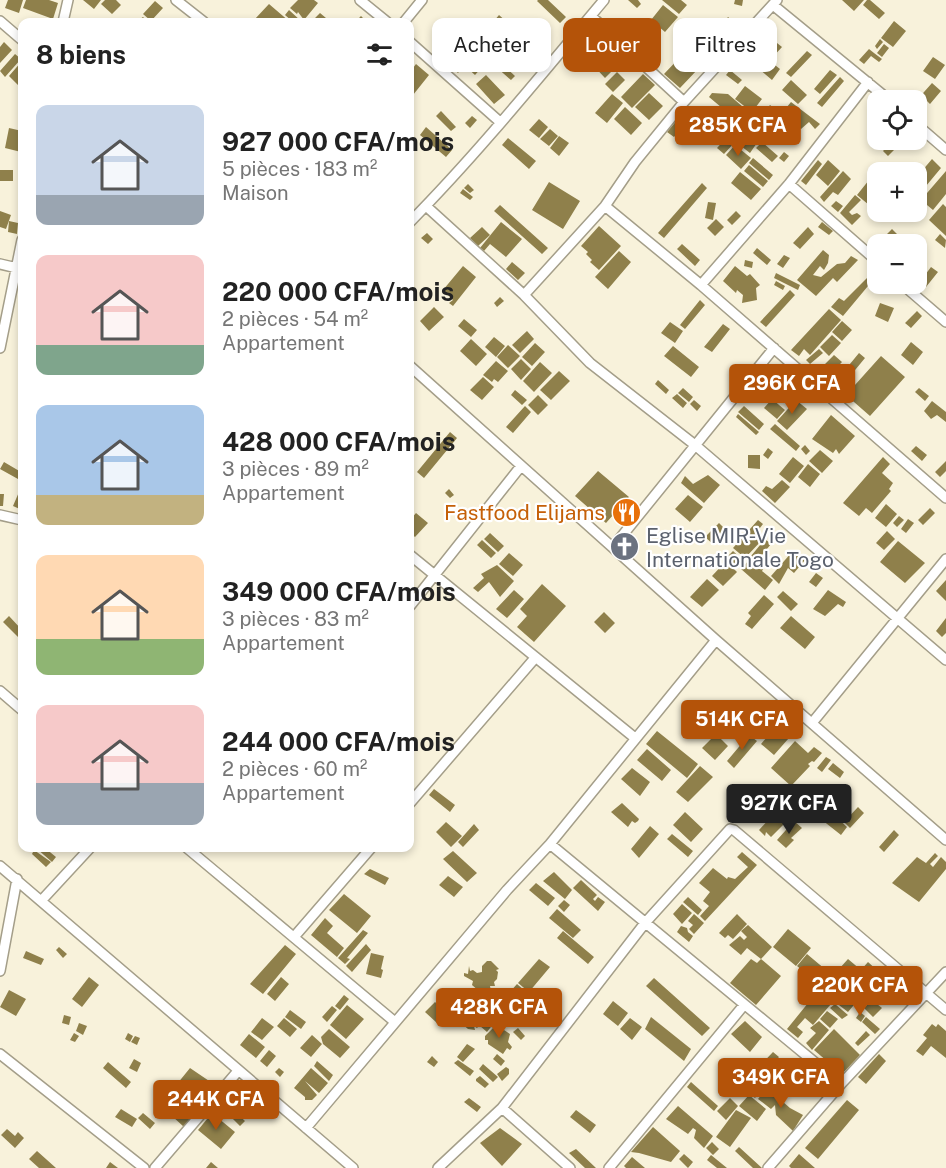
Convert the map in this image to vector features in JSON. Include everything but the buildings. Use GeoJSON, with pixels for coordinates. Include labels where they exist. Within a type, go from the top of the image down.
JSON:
{"type":"FeatureCollection","features":[{"type":"Feature","properties":{"kind":"street"},"geometry":{"type":"LineString","coordinates":[[64,18],[69,0]]}},
{"type":"Feature","properties":{"kind":"street"},"geometry":{"type":"LineString","coordinates":[[176,0],[199,18]]}},
{"type":"Feature","properties":{"kind":"street"},"geometry":{"type":"LineString","coordinates":[[360,0],[382,18]]}},
{"type":"Feature","properties":{"kind":"street"},"geometry":{"type":"LineString","coordinates":[[407,18],[422,0]]}},
{"type":"Feature","properties":{"kind":"street"},"geometry":{"type":"LineString","coordinates":[[414,218],[604,0]]}},
{"type":"Feature","properties":{"kind":"street"},"geometry":{"type":"LineString","coordinates":[[524,295],[605,206],[636,162],[684,102],[775,2],[877,90]]}},
{"type":"Feature","properties":{"kind":"street"},"geometry":{"type":"LineString","coordinates":[[591,16],[684,102]]}},
{"type":"Feature","properties":{"kind":"street"},"geometry":{"type":"LineString","coordinates":[[0,21],[18,37]]}},
{"type":"Feature","properties":{"kind":"street"},"geometry":{"type":"LineString","coordinates":[[414,46],[500,122]]}},
{"type":"Feature","properties":{"kind":"street"},"geometry":{"type":"LineString","coordinates":[[701,285],[789,184],[868,82]]}},
{"type":"Feature","properties":{"kind":"street"},"geometry":{"type":"LineString","coordinates":[[927,134],[946,150]]}},
{"type":"Feature","properties":{"kind":"street"},"geometry":{"type":"LineString","coordinates":[[789,184],[867,252]]}},
{"type":"Feature","properties":{"kind":"street"},"geometry":{"type":"LineString","coordinates":[[426,206],[524,295],[590,363],[695,445],[946,660]]}},
{"type":"Feature","properties":{"kind":"street"},"geometry":{"type":"LineString","coordinates":[[605,206],[701,285],[946,498]]}},
{"type":"Feature","properties":{"kind":"street"},"geometry":{"type":"LineString","coordinates":[[0,348],[18,262]]}},
{"type":"Feature","properties":{"kind":"street"},"geometry":{"type":"LineString","coordinates":[[0,264],[17,268]]}},
{"type":"Feature","properties":{"kind":"street"},"geometry":{"type":"LineString","coordinates":[[914,294],[946,322]]}},
{"type":"Feature","properties":{"kind":"street"},"geometry":{"type":"LineString","coordinates":[[613,547],[774,348]]}},
{"type":"Feature","properties":{"kind":"street"},"geometry":{"type":"LineString","coordinates":[[414,370],[716,640],[946,840]]}},
{"type":"Feature","properties":{"kind":"street"},"geometry":{"type":"LineString","coordinates":[[414,601],[521,466]]}},
{"type":"Feature","properties":{"kind":"street"},"geometry":{"type":"LineString","coordinates":[[0,515],[18,519]]}},
{"type":"Feature","properties":{"kind":"street"},"geometry":{"type":"LineString","coordinates":[[414,558],[635,738]]}},
{"type":"Feature","properties":{"kind":"street"},"geometry":{"type":"LineString","coordinates":[[812,723],[946,559]]}},
{"type":"Feature","properties":{"kind":"street"},"geometry":{"type":"LineString","coordinates":[[306,1128],[507,890],[550,844],[716,640]]}},
{"type":"Feature","properties":{"kind":"street"},"geometry":{"type":"LineString","coordinates":[[414,798],[535,658]]}},
{"type":"Feature","properties":{"kind":"street"},"geometry":{"type":"LineString","coordinates":[[0,691],[18,707]]}},
{"type":"Feature","properties":{"kind":"street"},"geometry":{"type":"LineString","coordinates":[[438,1168],[502,1108],[645,923],[727,831],[732,829],[946,1010]]}},
{"type":"Feature","properties":{"kind":"street"},"geometry":{"type":"LineString","coordinates":[[550,844],[841,1084]]}},
{"type":"Feature","properties":{"kind":"street"},"geometry":{"type":"LineString","coordinates":[[41,901],[86,852]]}},
{"type":"Feature","properties":{"kind":"street"},"geometry":{"type":"LineString","coordinates":[[192,852],[395,1022]]}},
{"type":"Feature","properties":{"kind":"street"},"geometry":{"type":"LineString","coordinates":[[197,856],[200,852]]}},
{"type":"Feature","properties":{"kind":"street"},"geometry":{"type":"LineString","coordinates":[[294,937],[368,852]]}},
{"type":"Feature","properties":{"kind":"street"},"geometry":{"type":"LineString","coordinates":[[0,866],[353,1168]]}},
{"type":"Feature","properties":{"kind":"street"},"geometry":{"type":"LineString","coordinates":[[0,971],[17,879]]}},
{"type":"Feature","properties":{"kind":"street"},"geometry":{"type":"LineString","coordinates":[[768,1168],[841,1084],[946,972]]}},
{"type":"Feature","properties":{"kind":"street"},"geometry":{"type":"LineString","coordinates":[[609,1168],[744,1005]]}},
{"type":"Feature","properties":{"kind":"street"},"geometry":{"type":"LineString","coordinates":[[0,1054],[144,1168]]}},
{"type":"Feature","properties":{"kind":"street"},"geometry":{"type":"LineString","coordinates":[[155,1168],[238,1071]]}},
{"type":"Feature","properties":{"kind":"street"},"geometry":{"type":"LineString","coordinates":[[502,1108],[570,1168]]}},
{"type":"Feature","properties":{"kind":"place","name":"Fastfood Elijams"},"geometry":{"type":"Point","coordinates":[626,512]}},
{"type":"Feature","properties":{"kind":"place","name":"Eglise MIR-Vie Internationale Togo"},"geometry":{"type":"Point","coordinates":[625,547]}}]}
